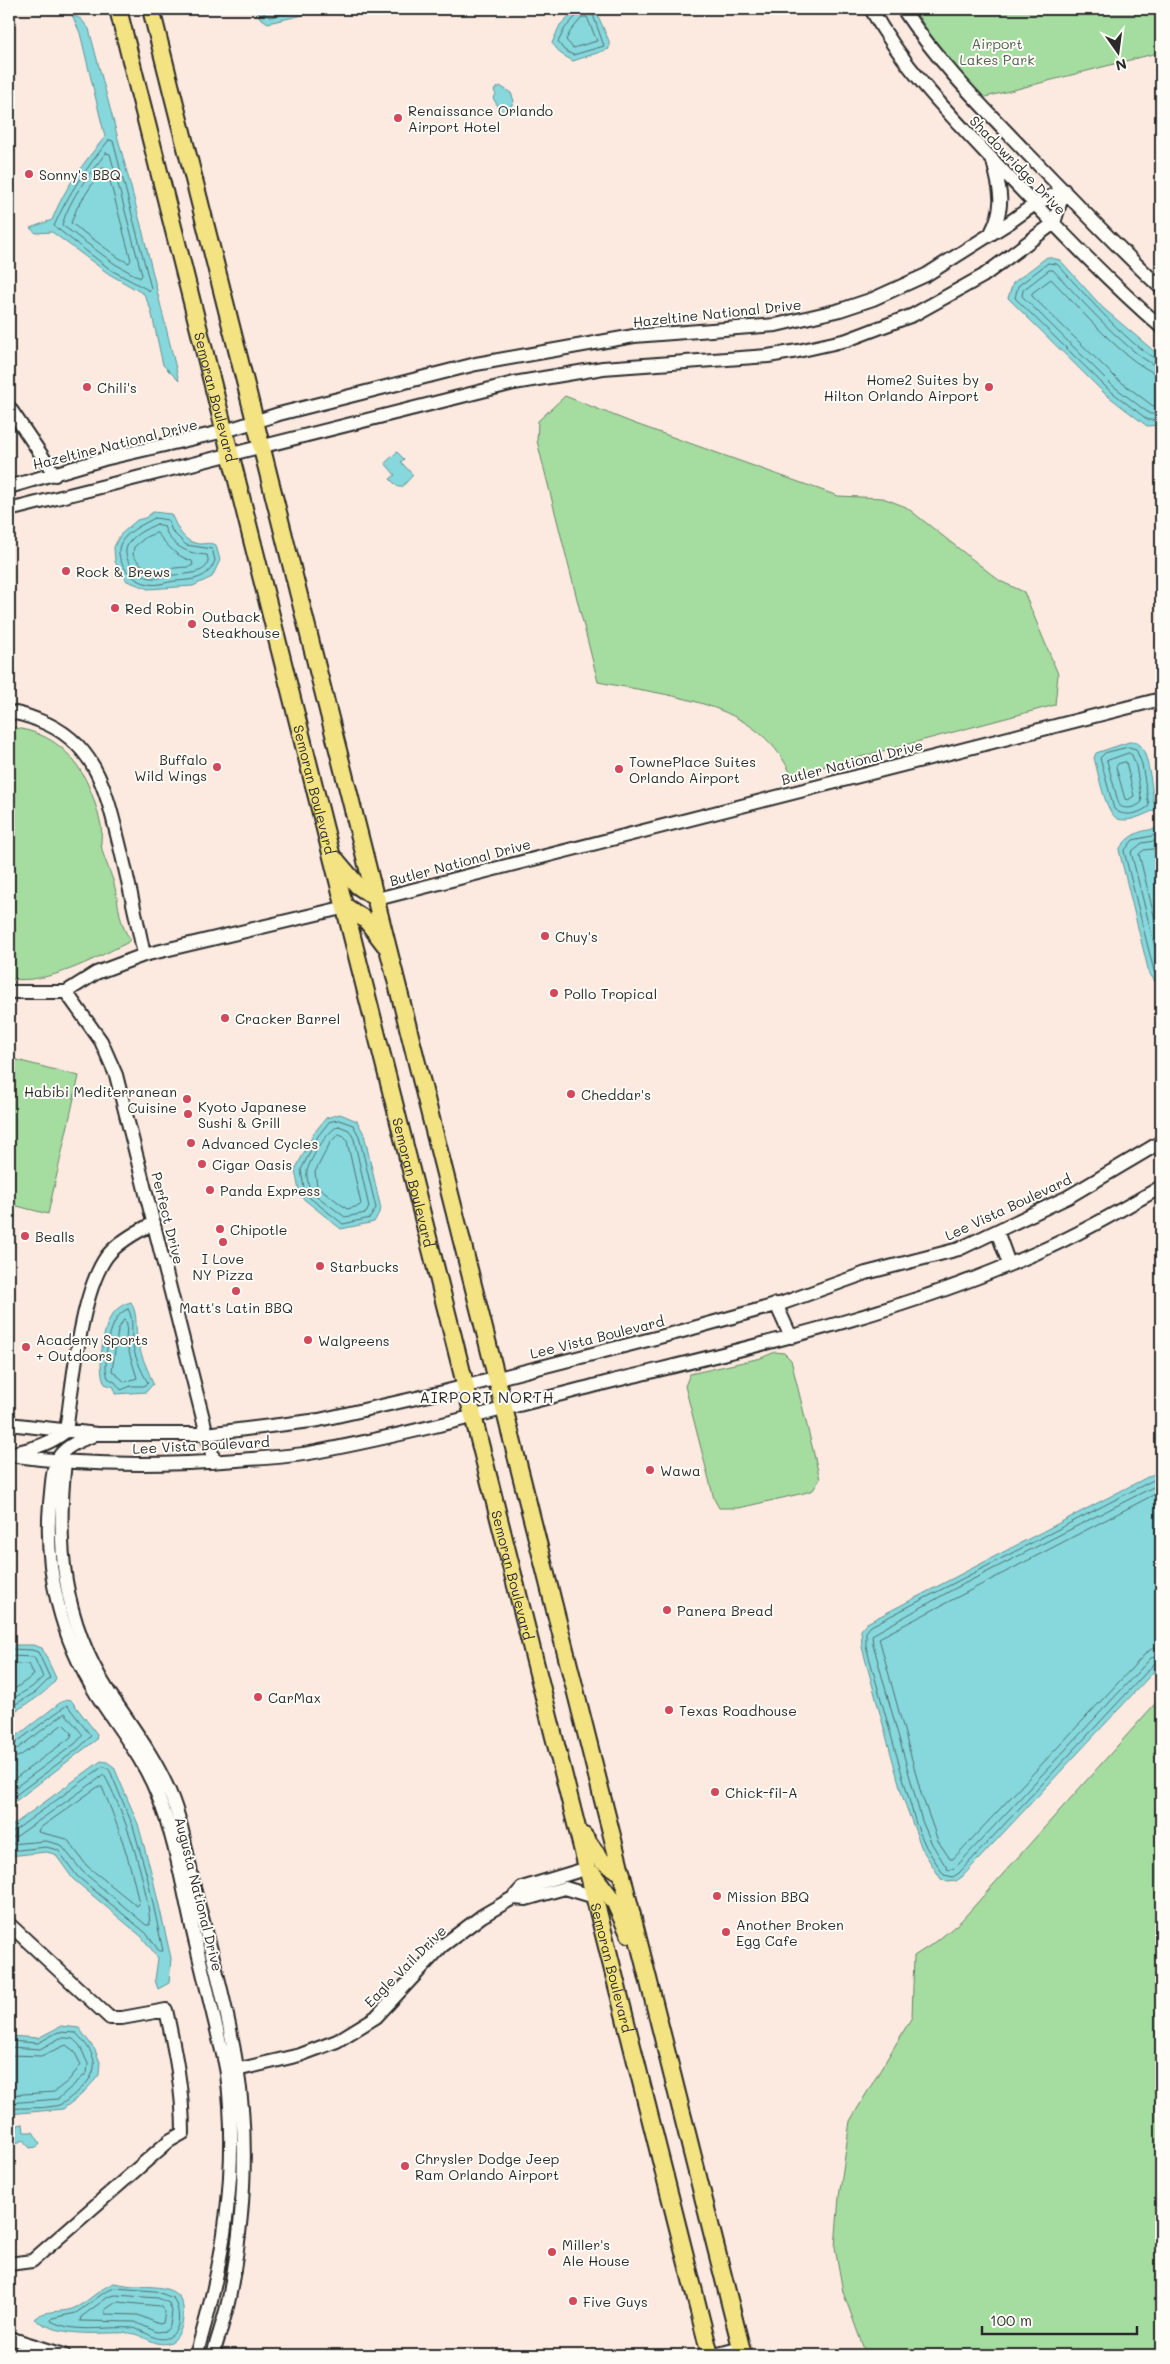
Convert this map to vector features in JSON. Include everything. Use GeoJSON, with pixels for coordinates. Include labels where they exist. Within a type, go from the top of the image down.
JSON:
{"type":"FeatureCollection","features":[{"type":"Feature","properties":{"kind":"main road","name":"Semoran Boulevard"},"geometry":{"type":"LineString","coordinates":[[118,9],[346,906],[710,2355]]}},
{"type":"Feature","properties":{"kind":"main road"},"geometry":{"type":"LineString","coordinates":[[151,9],[742,2352]]}},
{"type":"Feature","properties":{"kind":"main road"},"geometry":{"type":"LineString","coordinates":[[333,856],[358,886],[377,899]]}},
{"type":"Feature","properties":{"kind":"main road"},"geometry":{"type":"LineString","coordinates":[[346,906],[366,920],[390,951]]}},
{"type":"Feature","properties":{"kind":"main road"},"geometry":{"type":"LineString","coordinates":[[574,1816],[589,1845],[601,1860],[622,1874]]}},
{"type":"Feature","properties":{"kind":"main road"},"geometry":{"type":"LineString","coordinates":[[588,1868],[615,1903],[646,1975]]}},
{"type":"Feature","properties":{"kind":"street","name":"Shadowridge Drive"},"geometry":{"type":"LineString","coordinates":[[871,9],[892,44],[920,82],[1121,292],[1161,328]]}},
{"type":"Feature","properties":{"kind":"street","name":"Shadowridge Drive"},"geometry":{"type":"LineString","coordinates":[[903,9],[952,73],[1161,288]]}},
{"type":"Feature","properties":{"kind":"street"},"geometry":{"type":"LineString","coordinates":[[991,233],[1000,214],[1001,199],[993,160]]}},
{"type":"Feature","properties":{"kind":"street","name":"Hazeltine National Drive"},"geometry":{"type":"LineString","coordinates":[[9,487],[104,460],[225,431],[255,421],[476,364],[571,346],[674,332],[776,324],[825,314],[874,299],[910,283],[945,264],[1035,204],[1064,190]]}},
{"type":"Feature","properties":{"kind":"street"},"geometry":{"type":"LineString","coordinates":[[9,510],[496,388],[563,374],[622,366],[768,356],[832,344],[881,328],[941,301],[983,276],[1054,223],[1064,190]]}},
{"type":"Feature","properties":{"kind":"street"},"geometry":{"type":"LineString","coordinates":[[9,407],[55,475]]}},
{"type":"Feature","properties":{"kind":"street","name":"Butler National Drive"},"geometry":{"type":"LineString","coordinates":[[377,899],[1161,700]]}},
{"type":"Feature","properties":{"kind":"street"},"geometry":{"type":"LineString","coordinates":[[9,712],[19,713],[54,725],[78,744],[93,764],[111,810],[144,955]]}},
{"type":"Feature","properties":{"kind":"street"},"geometry":{"type":"LineString","coordinates":[[9,992],[66,992],[96,973],[144,955],[346,906]]}},
{"type":"Feature","properties":{"kind":"street","name":"Perfect Drive"},"geometry":{"type":"LineString","coordinates":[[66,992],[101,1041],[116,1075],[214,1462]]}},
{"type":"Feature","properties":{"kind":"street","name":"Lee Vista Boulevard"},"geometry":{"type":"LineString","coordinates":[[9,1424],[97,1434],[206,1434],[319,1420],[466,1387],[679,1332],[776,1304],[866,1273],[959,1249],[1068,1197],[1161,1142]]}},
{"type":"Feature","properties":{"kind":"street","name":"Lee Vista Boulevard"},"geometry":{"type":"LineString","coordinates":[[9,1454],[60,1461],[149,1465],[214,1462],[312,1452],[474,1417],[791,1337],[874,1313],[948,1288],[1034,1254],[1103,1220],[1161,1187]]}},
{"type":"Feature","properties":{"kind":"street"},"geometry":{"type":"LineString","coordinates":[[9,1454],[38,1448],[56,1439],[66,1431],[75,1368],[93,1280],[108,1255],[135,1232],[154,1223]]}},
{"type":"Feature","properties":{"kind":"street"},"geometry":{"type":"LineString","coordinates":[[997,1231],[1009,1264]]}},
{"type":"Feature","properties":{"kind":"street"},"geometry":{"type":"LineString","coordinates":[[776,1304],[791,1337]]}},
{"type":"Feature","properties":{"kind":"street"},"geometry":{"type":"LineString","coordinates":[[60,1461],[71,1445],[97,1434]]}},
{"type":"Feature","properties":{"kind":"street","name":"Augusta National Drive"},"geometry":{"type":"LineString","coordinates":[[60,1461],[48,1526],[50,1559],[58,1606],[75,1656],[96,1694],[134,1750],[158,1796],[232,2070],[243,2127],[243,2190],[231,2289],[213,2355]]}},
{"type":"Feature","properties":{"kind":"street","name":"Eagle Vail Drive"},"geometry":{"type":"LineString","coordinates":[[232,2070],[300,2056],[337,2041],[376,2017],[442,1946],[482,1916],[513,1898],[522,1888],[588,1868]]}},
{"type":"Feature","properties":{"kind":"street","name":"Eagle Vail Drive"},"geometry":{"type":"LineString","coordinates":[[513,1898],[526,1899],[565,1888],[595,1897]]}},
{"type":"Feature","properties":{"kind":"street"},"geometry":{"type":"LineString","coordinates":[[9,1924],[110,2018],[122,2018],[166,2010],[180,2074],[184,2133],[169,2141],[32,2261],[9,2264]]}},
{"type":"Feature","properties":{"kind":"street","name":"Augusta National Drive"},"geometry":{"type":"LineString","coordinates":[[196,2355],[204,2329],[227,2222],[231,2181],[232,2070]]}},
{"type":"Feature","properties":{"kind":"street"},"geometry":{"type":"LineString","coordinates":[[9,2338],[64,2355]]}},
{"type":"Feature","properties":{"kind":"street"},"geometry":{"type":"LineString","coordinates":[[715,2355],[742,2352]]}},
{"type":"Feature","properties":{"kind":"green space","name":"Airport Lakes Park"},"geometry":{"type":"Polygon","coordinates":[[[914,9],[1161,9],[1161,52],[982,98],[934,41],[914,9]]]}},
{"type":"Feature","properties":{"kind":"green space"},"geometry":{"type":"Polygon","coordinates":[[[565,396],[633,423],[838,496],[883,498],[906,507],[1000,581],[1024,592],[1058,674],[1055,705],[800,773],[790,772],[775,748],[755,730],[732,716],[707,705],[680,698],[598,682],[537,441],[538,421],[565,396]]]}},
{"type":"Feature","properties":{"kind":"green space"},"geometry":{"type":"Polygon","coordinates":[[[9,727],[29,731],[46,738],[60,747],[82,773],[96,806],[101,825],[102,850],[114,882],[121,921],[130,939],[127,943],[70,969],[40,978],[24,980],[9,979],[9,727]]]}},
{"type":"Feature","properties":{"kind":"green space"},"geometry":{"type":"Polygon","coordinates":[[[9,1058],[79,1076],[48,1214],[9,1204],[9,1058]]]}},
{"type":"Feature","properties":{"kind":"green space"},"geometry":{"type":"Polygon","coordinates":[[[775,1352],[784,1353],[791,1360],[820,1479],[813,1490],[804,1493],[739,1508],[719,1508],[714,1499],[685,1386],[690,1374],[761,1358],[775,1352]]]}},
{"type":"Feature","properties":{"kind":"green space"},"geometry":{"type":"Polygon","coordinates":[[[1161,1697],[1161,2355],[866,2355],[843,2292],[835,2247],[839,2197],[850,2121],[912,2017],[914,1956],[937,1941],[960,1922],[1161,1697]]]}},
{"type":"Feature","properties":{"kind":"water"},"geometry":{"type":"Polygon","coordinates":[[[258,9],[329,9],[268,23],[259,17],[258,9]]]}},
{"type":"Feature","properties":{"kind":"water"},"geometry":{"type":"Polygon","coordinates":[[[576,9],[595,9],[609,41],[609,49],[573,61],[561,54],[552,43],[560,25],[576,9]]]}},
{"type":"Feature","properties":{"kind":"water"},"geometry":{"type":"Polygon","coordinates":[[[72,15],[81,19],[89,29],[142,229],[179,381],[163,365],[151,310],[144,294],[109,274],[52,232],[36,233],[30,228],[52,220],[62,198],[75,177],[105,137],[80,33],[72,15]]]}},
{"type":"Feature","properties":{"kind":"water"},"geometry":{"type":"Polygon","coordinates":[[[500,86],[511,93],[514,101],[508,112],[502,113],[493,98],[496,95],[494,90],[500,86]]]}},
{"type":"Feature","properties":{"kind":"water"},"geometry":{"type":"Polygon","coordinates":[[[1047,257],[1060,260],[1103,308],[1161,357],[1161,425],[1147,426],[1104,393],[1008,298],[1013,283],[1047,257]]]}},
{"type":"Feature","properties":{"kind":"water"},"geometry":{"type":"Polygon","coordinates":[[[397,452],[404,459],[401,462],[413,475],[402,487],[398,487],[390,479],[395,475],[385,463],[397,452]]]}},
{"type":"Feature","properties":{"kind":"water"},"geometry":{"type":"Polygon","coordinates":[[[153,512],[171,514],[181,534],[194,543],[216,545],[220,560],[212,577],[193,586],[148,589],[127,581],[115,562],[114,547],[120,535],[137,520],[145,518],[153,512]]]}},
{"type":"Feature","properties":{"kind":"water"},"geometry":{"type":"Polygon","coordinates":[[[1129,742],[1139,744],[1146,758],[1155,810],[1137,818],[1122,820],[1113,815],[1109,809],[1094,758],[1096,753],[1129,742]]]}},
{"type":"Feature","properties":{"kind":"water"},"geometry":{"type":"Polygon","coordinates":[[[1161,829],[1161,986],[1157,984],[1149,973],[1119,850],[1131,836],[1142,831],[1161,829]]]}},
{"type":"Feature","properties":{"kind":"water"},"geometry":{"type":"Polygon","coordinates":[[[340,1114],[357,1121],[364,1134],[381,1209],[374,1222],[341,1229],[300,1196],[295,1170],[314,1133],[326,1118],[340,1114]]]}},
{"type":"Feature","properties":{"kind":"water"},"geometry":{"type":"Polygon","coordinates":[[[131,1302],[135,1312],[139,1347],[153,1384],[146,1392],[115,1394],[114,1387],[105,1384],[101,1370],[103,1339],[108,1321],[112,1315],[120,1307],[131,1302]]]}},
{"type":"Feature","properties":{"kind":"water"},"geometry":{"type":"Polygon","coordinates":[[[1161,1470],[1161,1664],[962,1877],[956,1881],[948,1882],[941,1879],[922,1849],[903,1798],[862,1647],[861,1630],[867,1623],[1161,1470]]]}},
{"type":"Feature","properties":{"kind":"water"},"geometry":{"type":"Polygon","coordinates":[[[9,1645],[33,1645],[42,1648],[56,1678],[42,1694],[28,1704],[9,1713],[9,1645]]]}},
{"type":"Feature","properties":{"kind":"water"},"geometry":{"type":"Polygon","coordinates":[[[70,1699],[97,1734],[96,1740],[9,1806],[9,1742],[61,1702],[70,1699]]]}},
{"type":"Feature","properties":{"kind":"water"},"geometry":{"type":"Polygon","coordinates":[[[101,1761],[107,1762],[114,1767],[138,1824],[153,1879],[171,1958],[169,1983],[158,1989],[155,1980],[158,1958],[142,1937],[73,1879],[55,1854],[46,1852],[9,1856],[9,1828],[101,1761]]]}},
{"type":"Feature","properties":{"kind":"water"},"geometry":{"type":"Polygon","coordinates":[[[61,2026],[79,2028],[95,2050],[100,2062],[99,2075],[81,2095],[63,2109],[9,2114],[9,2036],[38,2038],[61,2026]]]}},
{"type":"Feature","properties":{"kind":"water"},"geometry":{"type":"Polygon","coordinates":[[[23,2124],[24,2132],[33,2132],[40,2143],[37,2147],[30,2148],[24,2140],[16,2143],[9,2141],[11,2130],[17,2130],[18,2125],[23,2124]]]}},
{"type":"Feature","properties":{"kind":"water"},"geometry":{"type":"Polygon","coordinates":[[[114,2283],[163,2288],[176,2294],[181,2300],[183,2319],[180,2332],[176,2338],[166,2344],[161,2344],[132,2333],[70,2332],[51,2328],[34,2319],[47,2312],[72,2309],[114,2283]]]}},
{"type":"Feature","properties":{"kind":"place","name":"Renaissance Orlando Airport Hotel"},"geometry":{"type":"Point","coordinates":[398,118]}},
{"type":"Feature","properties":{"kind":"place","name":"Sonny's BBQ"},"geometry":{"type":"Point","coordinates":[29,174]}},
{"type":"Feature","properties":{"kind":"place","name":"Chili's"},"geometry":{"type":"Point","coordinates":[87,387]}},
{"type":"Feature","properties":{"kind":"place","name":"Home2 Suites by Hilton Orlando Airport"},"geometry":{"type":"Point","coordinates":[989,387]}},
{"type":"Feature","properties":{"kind":"place","name":"Rock & Brews"},"geometry":{"type":"Point","coordinates":[66,571]}},
{"type":"Feature","properties":{"kind":"place","name":"Red Robin"},"geometry":{"type":"Point","coordinates":[115,608]}},
{"type":"Feature","properties":{"kind":"place","name":"Outback Steakhouse"},"geometry":{"type":"Point","coordinates":[192,624]}},
{"type":"Feature","properties":{"kind":"place","name":"Buffalo Wild Wings"},"geometry":{"type":"Point","coordinates":[217,767]}},
{"type":"Feature","properties":{"kind":"place","name":"TownePlace Suites Orlando Airport"},"geometry":{"type":"Point","coordinates":[619,769]}},
{"type":"Feature","properties":{"kind":"place","name":"Chuy's"},"geometry":{"type":"Point","coordinates":[545,936]}},
{"type":"Feature","properties":{"kind":"place","name":"Pollo Tropical"},"geometry":{"type":"Point","coordinates":[554,993]}},
{"type":"Feature","properties":{"kind":"place","name":"Cracker Barrel"},"geometry":{"type":"Point","coordinates":[225,1018]}},
{"type":"Feature","properties":{"kind":"place","name":"Cheddar's"},"geometry":{"type":"Point","coordinates":[571,1094]}},
{"type":"Feature","properties":{"kind":"place","name":"Habibi Mediterranean Cuisine"},"geometry":{"type":"Point","coordinates":[187,1099]}},
{"type":"Feature","properties":{"kind":"place","name":"Kyoto Japanese Sushi & Grill"},"geometry":{"type":"Point","coordinates":[188,1114]}},
{"type":"Feature","properties":{"kind":"place","name":"Advanced Cycles"},"geometry":{"type":"Point","coordinates":[191,1143]}},
{"type":"Feature","properties":{"kind":"place","name":"Cigar Oasis"},"geometry":{"type":"Point","coordinates":[202,1164]}},
{"type":"Feature","properties":{"kind":"place","name":"Panda Express"},"geometry":{"type":"Point","coordinates":[210,1190]}},
{"type":"Feature","properties":{"kind":"place","name":"Chipotle"},"geometry":{"type":"Point","coordinates":[220,1229]}},
{"type":"Feature","properties":{"kind":"place","name":"Bealls"},"geometry":{"type":"Point","coordinates":[25,1236]}},
{"type":"Feature","properties":{"kind":"place","name":"I Love NY Pizza"},"geometry":{"type":"Point","coordinates":[223,1242]}},
{"type":"Feature","properties":{"kind":"place","name":"Starbucks"},"geometry":{"type":"Point","coordinates":[320,1266]}},
{"type":"Feature","properties":{"kind":"place","name":"Matt's Latin BBQ"},"geometry":{"type":"Point","coordinates":[236,1291]}},
{"type":"Feature","properties":{"kind":"place","name":"Walgreens"},"geometry":{"type":"Point","coordinates":[308,1340]}},
{"type":"Feature","properties":{"kind":"place","name":"Academy Sports + Outdoors"},"geometry":{"type":"Point","coordinates":[26,1347]}},
{"type":"Feature","properties":{"kind":"place","name":"Wawa"},"geometry":{"type":"Point","coordinates":[650,1470]}},
{"type":"Feature","properties":{"kind":"place","name":"Panera Bread"},"geometry":{"type":"Point","coordinates":[667,1610]}},
{"type":"Feature","properties":{"kind":"place","name":"CarMax"},"geometry":{"type":"Point","coordinates":[258,1697]}},
{"type":"Feature","properties":{"kind":"place","name":"Texas Roadhouse"},"geometry":{"type":"Point","coordinates":[669,1710]}},
{"type":"Feature","properties":{"kind":"place","name":"Chick-fil-A"},"geometry":{"type":"Point","coordinates":[715,1792]}},
{"type":"Feature","properties":{"kind":"place","name":"Mission BBQ"},"geometry":{"type":"Point","coordinates":[717,1896]}},
{"type":"Feature","properties":{"kind":"place","name":"Another Broken Egg Cafe"},"geometry":{"type":"Point","coordinates":[726,1932]}},
{"type":"Feature","properties":{"kind":"place","name":"Chrysler Dodge Jeep Ram Orlando Airport"},"geometry":{"type":"Point","coordinates":[405,2166]}},
{"type":"Feature","properties":{"kind":"place","name":"Miller's Ale House"},"geometry":{"type":"Point","coordinates":[552,2252]}},
{"type":"Feature","properties":{"kind":"place","name":"Five Guys"},"geometry":{"type":"Point","coordinates":[573,2301]}},
{"type":"Feature","properties":{"kind":"district","name":"AIRPORT NORTH"},"geometry":{"type":"Point","coordinates":[487,1397]}}]}
